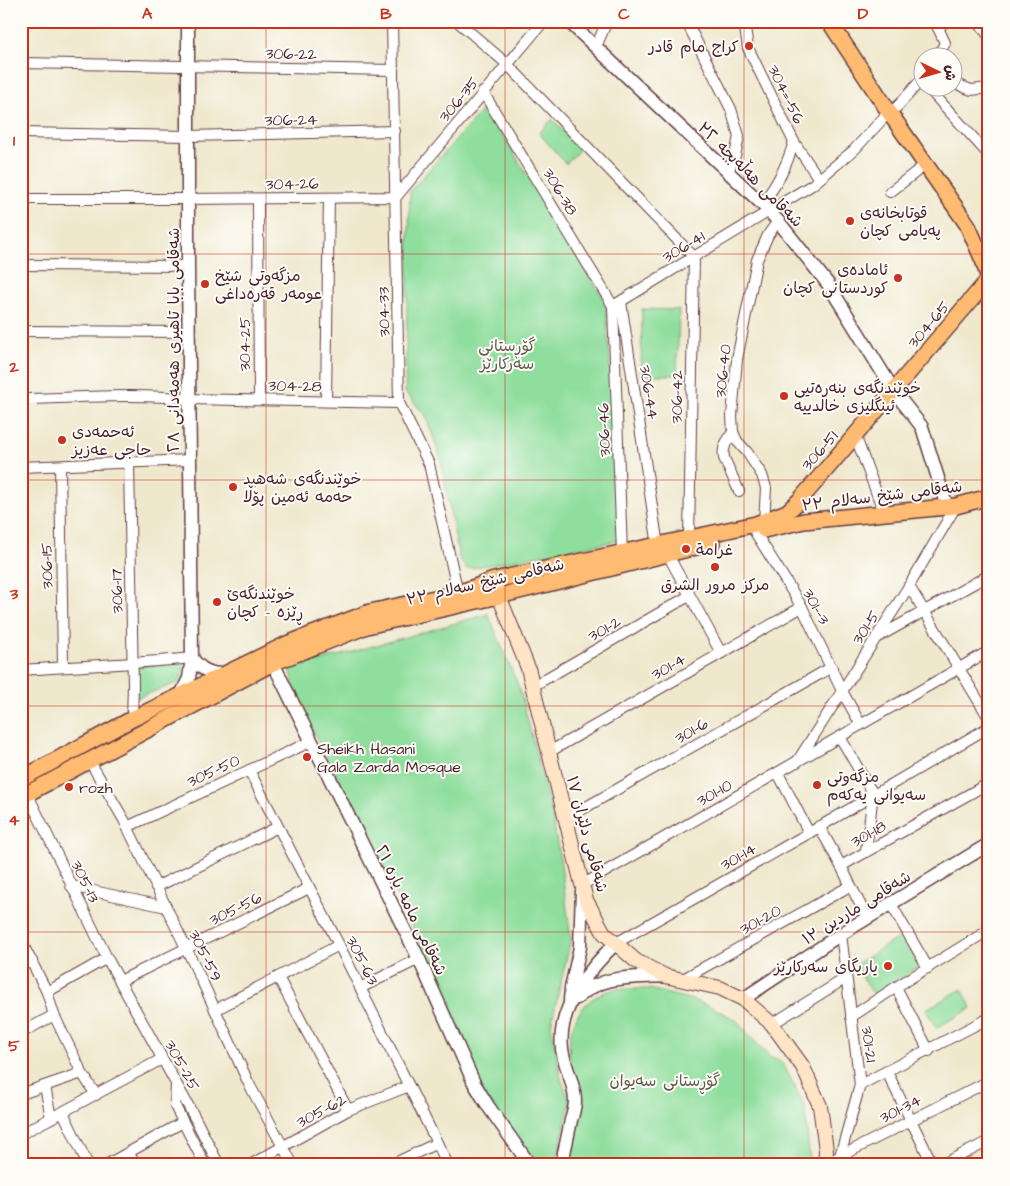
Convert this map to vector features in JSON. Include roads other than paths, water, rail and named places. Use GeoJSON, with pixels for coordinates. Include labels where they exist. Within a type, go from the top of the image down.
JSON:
{"type":"FeatureCollection","features":[{"type":"Feature","properties":{"kind":"main road"},"geometry":{"type":"LineString","coordinates":[[829,21],[974,219],[989,256]]}},
{"type":"Feature","properties":{"kind":"main road"},"geometry":{"type":"LineString","coordinates":[[840,21],[925,165],[967,224],[989,279]]}},
{"type":"Feature","properties":{"kind":"main road","name":"304-65"},"geometry":{"type":"LineString","coordinates":[[894,391],[989,279]]}},
{"type":"Feature","properties":{"kind":"main road","name":"306-51"},"geometry":{"type":"LineString","coordinates":[[759,527],[787,512],[803,496],[894,391]]}},
{"type":"Feature","properties":{"kind":"main road"},"geometry":{"type":"LineString","coordinates":[[803,496],[804,505],[809,512],[819,519]]}},
{"type":"Feature","properties":{"kind":"main road","name":"شەقامی شێخ سەلام ٣٣"},"geometry":{"type":"LineString","coordinates":[[24,795],[273,664],[367,626],[499,596],[759,527],[951,506],[989,498]]}},
{"type":"Feature","properties":{"kind":"main road","name":"شەقامی شێخ سەلام ٣٣"},"geometry":{"type":"LineString","coordinates":[[21,779],[132,720],[287,644],[370,612],[458,593],[494,580],[622,554],[663,551],[689,539],[716,538]]}},
{"type":"Feature","properties":{"kind":"main road","name":"شەقامی دلێران ١٧"},"geometry":{"type":"LineString","coordinates":[[494,580],[528,668],[586,900],[604,933],[636,960],[665,976],[720,988],[743,999],[772,1024],[802,1067],[820,1106],[826,1150],[825,1164]]}},
{"type":"Feature","properties":{"kind":"main road"},"geometry":{"type":"LineString","coordinates":[[126,740],[127,731],[132,720],[150,728]]}},
{"type":"Feature","properties":{"kind":"street","name":"شەقامی بابا تاهیری هەمەدانی ٢٨"},"geometry":{"type":"LineString","coordinates":[[181,696],[189,678],[192,658],[188,266],[188,21]]}},
{"type":"Feature","properties":{"kind":"street","name":"304-33"},"geometry":{"type":"LineString","coordinates":[[392,21],[399,403],[429,464],[458,593]]}},
{"type":"Feature","properties":{"kind":"street"},"geometry":{"type":"LineString","coordinates":[[457,21],[507,64],[694,257]]}},
{"type":"Feature","properties":{"kind":"street","name":"306-35"},"geometry":{"type":"LineString","coordinates":[[396,197],[544,21]]}},
{"type":"Feature","properties":{"kind":"street","name":"شەقامی هەڵەبجە ٣٢"},"geometry":{"type":"LineString","coordinates":[[568,21],[766,208],[828,284],[894,391],[922,427],[951,506]]}},
{"type":"Feature","properties":{"kind":"street"},"geometry":{"type":"LineString","coordinates":[[596,47],[607,21]]}},
{"type":"Feature","properties":{"kind":"street"},"geometry":{"type":"LineString","coordinates":[[686,21],[731,109],[739,136],[735,156],[728,172]]}},
{"type":"Feature","properties":{"kind":"street","name":"304=-56"},"geometry":{"type":"LineString","coordinates":[[744,21],[748,48],[794,142],[789,159],[766,208]]}},
{"type":"Feature","properties":{"kind":"street"},"geometry":{"type":"LineString","coordinates":[[977,21],[989,36]]}},
{"type":"Feature","properties":{"kind":"street"},"geometry":{"type":"LineString","coordinates":[[940,23],[945,43],[942,48]]}},
{"type":"Feature","properties":{"kind":"street","name":"306-22"},"geometry":{"type":"LineString","coordinates":[[21,64],[394,70]]}},
{"type":"Feature","properties":{"kind":"street"},"geometry":{"type":"LineString","coordinates":[[962,86],[971,90],[989,88]]}},
{"type":"Feature","properties":{"kind":"street","name":"306-38"},"geometry":{"type":"LineString","coordinates":[[483,92],[617,304]]}},
{"type":"Feature","properties":{"kind":"street","name":"306-41"},"geometry":{"type":"LineString","coordinates":[[617,304],[694,257],[766,208],[812,185],[854,150],[912,92]]}},
{"type":"Feature","properties":{"kind":"street"},"geometry":{"type":"LineString","coordinates":[[938,98],[989,154]]}},
{"type":"Feature","properties":{"kind":"street","name":"306-24"},"geometry":{"type":"LineString","coordinates":[[21,133],[188,136],[395,131]]}},
{"type":"Feature","properties":{"kind":"street"},"geometry":{"type":"LineString","coordinates":[[794,142],[820,179]]}},
{"type":"Feature","properties":{"kind":"street"},"geometry":{"type":"LineString","coordinates":[[890,192],[925,165]]}},
{"type":"Feature","properties":{"kind":"street","name":"304-26"},"geometry":{"type":"LineString","coordinates":[[21,199],[396,197]]}},
{"type":"Feature","properties":{"kind":"street"},"geometry":{"type":"LineString","coordinates":[[326,400],[329,198]]}},
{"type":"Feature","properties":{"kind":"street","name":"304-25"},"geometry":{"type":"LineString","coordinates":[[258,199],[259,400]]}},
{"type":"Feature","properties":{"kind":"street","name":"306-40"},"geometry":{"type":"LineString","coordinates":[[733,432],[732,416],[737,359],[750,287],[757,260],[768,235],[778,221]]}},
{"type":"Feature","properties":{"kind":"street","name":"306-42"},"geometry":{"type":"LineString","coordinates":[[689,539],[694,257]]}},
{"type":"Feature","properties":{"kind":"street"},"geometry":{"type":"LineString","coordinates":[[21,265],[188,266]]}},
{"type":"Feature","properties":{"kind":"street","name":"306-44"},"geometry":{"type":"LineString","coordinates":[[617,304],[663,551],[721,654]]}},
{"type":"Feature","properties":{"kind":"street","name":"306-46"},"geometry":{"type":"LineString","coordinates":[[617,304],[622,554]]}},
{"type":"Feature","properties":{"kind":"street"},"geometry":{"type":"LineString","coordinates":[[21,331],[189,332]]}},
{"type":"Feature","properties":{"kind":"street","name":"304-28"},"geometry":{"type":"LineString","coordinates":[[21,400],[174,397],[190,399],[326,400],[399,403]]}},
{"type":"Feature","properties":{"kind":"street"},"geometry":{"type":"LineString","coordinates":[[733,432],[723,452],[739,492]]}},
{"type":"Feature","properties":{"kind":"street"},"geometry":{"type":"LineString","coordinates":[[733,432],[737,441],[747,452],[762,475],[766,488],[759,527]]}},
{"type":"Feature","properties":{"kind":"street"},"geometry":{"type":"LineString","coordinates":[[855,436],[884,513]]}},
{"type":"Feature","properties":{"kind":"street"},"geometry":{"type":"LineString","coordinates":[[21,467],[190,460]]}},
{"type":"Feature","properties":{"kind":"street","name":"306-17"},"geometry":{"type":"LineString","coordinates":[[129,463],[133,664],[132,720]]}},
{"type":"Feature","properties":{"kind":"street","name":"306-15"},"geometry":{"type":"LineString","coordinates":[[60,466],[62,666]]}},
{"type":"Feature","properties":{"kind":"street","name":"301-5"},"geometry":{"type":"LineString","coordinates":[[796,763],[910,586],[951,506]]}},
{"type":"Feature","properties":{"kind":"street","name":"301--3"},"geometry":{"type":"LineString","coordinates":[[759,527],[802,607],[861,725]]}},
{"type":"Feature","properties":{"kind":"street"},"geometry":{"type":"LineString","coordinates":[[876,638],[989,575]]}},
{"type":"Feature","properties":{"kind":"street"},"geometry":{"type":"LineString","coordinates":[[910,586],[989,718]]}},
{"type":"Feature","properties":{"kind":"street","name":"301-2"},"geometry":{"type":"LineString","coordinates":[[533,686],[689,596]]}},
{"type":"Feature","properties":{"kind":"street","name":"301-4"},"geometry":{"type":"LineString","coordinates":[[549,752],[802,607]]}},
{"type":"Feature","properties":{"kind":"street","name":"301-10"},"geometry":{"type":"LineString","coordinates":[[582,885],[989,651]]}},
{"type":"Feature","properties":{"kind":"street"},"geometry":{"type":"LineString","coordinates":[[21,670],[62,666],[133,664],[192,658],[196,664],[207,672],[226,674]]}},
{"type":"Feature","properties":{"kind":"street","name":"شەقامی مامە یارە ٢١"},"geometry":{"type":"LineString","coordinates":[[273,664],[419,958],[474,1083],[530,1165]]}},
{"type":"Feature","properties":{"kind":"street","name":"301-6"},"geometry":{"type":"LineString","coordinates":[[565,819],[832,667]]}},
{"type":"Feature","properties":{"kind":"street","name":"301-14"},"geometry":{"type":"LineString","coordinates":[[616,943],[809,833],[989,727]]}},
{"type":"Feature","properties":{"kind":"street"},"geometry":{"type":"LineString","coordinates":[[840,737],[874,794],[866,851]]}},
{"type":"Feature","properties":{"kind":"street","name":"305-50"},"geometry":{"type":"LineString","coordinates":[[127,827],[312,741]]}},
{"type":"Feature","properties":{"kind":"street","name":"305-59"},"geometry":{"type":"LineString","coordinates":[[89,760],[127,827],[249,1084],[294,1165]]}},
{"type":"Feature","properties":{"kind":"street","name":"305-63"},"geometry":{"type":"LineString","coordinates":[[248,770],[448,1165]]}},
{"type":"Feature","properties":{"kind":"street"},"geometry":{"type":"LineString","coordinates":[[778,773],[809,833]]}},
{"type":"Feature","properties":{"kind":"street","name":"301-18"},"geometry":{"type":"LineString","coordinates":[[867,918],[840,866],[989,783]]}},
{"type":"Feature","properties":{"kind":"street","name":"305-13"},"geometry":{"type":"LineString","coordinates":[[24,795],[120,981]]}},
{"type":"Feature","properties":{"kind":"street"},"geometry":{"type":"LineString","coordinates":[[819,826],[840,866]]}},
{"type":"Feature","properties":{"kind":"street"},"geometry":{"type":"LineString","coordinates":[[156,887],[278,828]]}},
{"type":"Feature","properties":{"kind":"street","name":"شەقامی ماردین ١٣"},"geometry":{"type":"LineString","coordinates":[[743,999],[841,934],[989,844]]}},
{"type":"Feature","properties":{"kind":"street"},"geometry":{"type":"LineString","coordinates":[[570,1005],[571,988],[580,947],[582,885]]}},
{"type":"Feature","properties":{"kind":"street"},"geometry":{"type":"LineString","coordinates":[[71,886],[166,907]]}},
{"type":"Feature","properties":{"kind":"street","name":"301-20"},"geometry":{"type":"LineString","coordinates":[[683,979],[850,886]]}},
{"type":"Feature","properties":{"kind":"street","name":"305-56"},"geometry":{"type":"LineString","coordinates":[[120,981],[309,888]]}},
{"type":"Feature","properties":{"kind":"street"},"geometry":{"type":"LineString","coordinates":[[890,904],[928,968]]}},
{"type":"Feature","properties":{"kind":"street"},"geometry":{"type":"LineString","coordinates":[[851,1017],[989,930]]}},
{"type":"Feature","properties":{"kind":"street","name":"301-21"},"geometry":{"type":"LineString","coordinates":[[840,1156],[860,1085],[841,934]]}},
{"type":"Feature","properties":{"kind":"street"},"geometry":{"type":"LineString","coordinates":[[21,941],[47,992],[54,1015],[82,1073],[96,1095]]}},
{"type":"Feature","properties":{"kind":"street"},"geometry":{"type":"LineString","coordinates":[[561,1165],[575,1102],[574,1089],[562,1050],[561,1034],[565,1015],[585,979],[602,956],[616,943]]}},
{"type":"Feature","properties":{"kind":"street"},"geometry":{"type":"LineString","coordinates":[[215,1010],[338,945]]}},
{"type":"Feature","properties":{"kind":"street"},"geometry":{"type":"LineString","coordinates":[[47,992],[107,958]]}},
{"type":"Feature","properties":{"kind":"street"},"geometry":{"type":"LineString","coordinates":[[360,988],[419,958]]}},
{"type":"Feature","properties":{"kind":"street"},"geometry":{"type":"LineString","coordinates":[[21,966],[32,961]]}},
{"type":"Feature","properties":{"kind":"street"},"geometry":{"type":"LineString","coordinates":[[570,1005],[596,984],[613,979],[665,976]]}},
{"type":"Feature","properties":{"kind":"street"},"geometry":{"type":"LineString","coordinates":[[278,977],[348,1110]]}},
{"type":"Feature","properties":{"kind":"street"},"geometry":{"type":"LineString","coordinates":[[772,1024],[846,978]]}},
{"type":"Feature","properties":{"kind":"street","name":"305-25"},"geometry":{"type":"LineString","coordinates":[[120,981],[219,1165]]}},
{"type":"Feature","properties":{"kind":"street"},"geometry":{"type":"LineString","coordinates":[[896,987],[929,1051]]}},
{"type":"Feature","properties":{"kind":"street"},"geometry":{"type":"LineString","coordinates":[[21,1032],[54,1015]]}},
{"type":"Feature","properties":{"kind":"street"},"geometry":{"type":"LineString","coordinates":[[860,1085],[929,1051],[989,1018]]}},
{"type":"Feature","properties":{"kind":"street"},"geometry":{"type":"LineString","coordinates":[[21,1134],[162,1059]]}},
{"type":"Feature","properties":{"kind":"street"},"geometry":{"type":"LineString","coordinates":[[887,1072],[934,1165]]}},
{"type":"Feature","properties":{"kind":"street"},"geometry":{"type":"LineString","coordinates":[[21,1094],[82,1073]]}},
{"type":"Feature","properties":{"kind":"street","name":"301-34"},"geometry":{"type":"LineString","coordinates":[[825,1164],[989,1081]]}},
{"type":"Feature","properties":{"kind":"street"},"geometry":{"type":"LineString","coordinates":[[176,1083],[175,1106],[205,1165]]}},
{"type":"Feature","properties":{"kind":"street"},"geometry":{"type":"LineString","coordinates":[[45,1086],[51,1118]]}},
{"type":"Feature","properties":{"kind":"street","name":"305-62"},"geometry":{"type":"LineString","coordinates":[[250,1165],[348,1110],[409,1086]]}},
{"type":"Feature","properties":{"kind":"street"},"geometry":{"type":"LineString","coordinates":[[63,1112],[88,1165]]}},
{"type":"Feature","properties":{"kind":"street"},"geometry":{"type":"LineString","coordinates":[[106,1165],[183,1122]]}},
{"type":"Feature","properties":{"kind":"street"},"geometry":{"type":"LineString","coordinates":[[941,1165],[989,1141]]}},
{"type":"Feature","properties":{"kind":"street"},"geometry":{"type":"LineString","coordinates":[[392,1165],[437,1143]]}},
{"type":"Feature","properties":{"kind":"street"},"geometry":{"type":"LineString","coordinates":[[129,1153],[135,1165]]}},
{"type":"Feature","properties":{"kind":"place","name":"کراج مام قادر"},"geometry":{"type":"Point","coordinates":[749,46]}},
{"type":"Feature","properties":{"kind":"place","name":"قوتابخانەی پەیامی کچان"},"geometry":{"type":"Point","coordinates":[850,221]}},
{"type":"Feature","properties":{"kind":"place","name":"ئامادەی کوردستانی کچان"},"geometry":{"type":"Point","coordinates":[898,278]}},
{"type":"Feature","properties":{"kind":"place","name":"مزگەوتی شێخ عومەر قەرەداغی"},"geometry":{"type":"Point","coordinates":[205,284]}},
{"type":"Feature","properties":{"kind":"place","name":"خوێندنگەی بنەڕەتیی ئینگلیزی خالدییە"},"geometry":{"type":"Point","coordinates":[784,396]}},
{"type":"Feature","properties":{"kind":"place","name":"ئەحمەدی حاجی عەزیز"},"geometry":{"type":"Point","coordinates":[62,440]}},
{"type":"Feature","properties":{"kind":"place","name":"خوێندنگەی شەهید حەمە ئەمین پۆڵا"},"geometry":{"type":"Point","coordinates":[233,487]}},
{"type":"Feature","properties":{"kind":"place","name":"غرامة"},"geometry":{"type":"Point","coordinates":[686,549]}},
{"type":"Feature","properties":{"kind":"place","name":"مرکز مرور الشرق"},"geometry":{"type":"Point","coordinates":[715,567]}},
{"type":"Feature","properties":{"kind":"place","name":"خوێندنگەێ ڕێزە - کچان"},"geometry":{"type":"Point","coordinates":[217,602]}},
{"type":"Feature","properties":{"kind":"place","name":"Sheikh Hasani Gala Zarda Mosque"},"geometry":{"type":"Point","coordinates":[307,757]}},
{"type":"Feature","properties":{"kind":"place","name":"مزگەوتی سەیوانی یەکەم"},"geometry":{"type":"Point","coordinates":[817,785]}},
{"type":"Feature","properties":{"kind":"place","name":"rozh"},"geometry":{"type":"Point","coordinates":[69,787]}},
{"type":"Feature","properties":{"kind":"place","name":"یاریگای سەرکارێز"},"geometry":{"type":"Point","coordinates":[888,966]}},
{"type":"Feature","properties":{"kind":"park label","name":"گۆڕستانی سەرکارێز"},"geometry":{"type":"Point","coordinates":[507,354]}},
{"type":"Feature","properties":{"kind":"park label","name":"گۆڕستانی سەیوان"},"geometry":{"type":"Point","coordinates":[665,1080]}}]}
